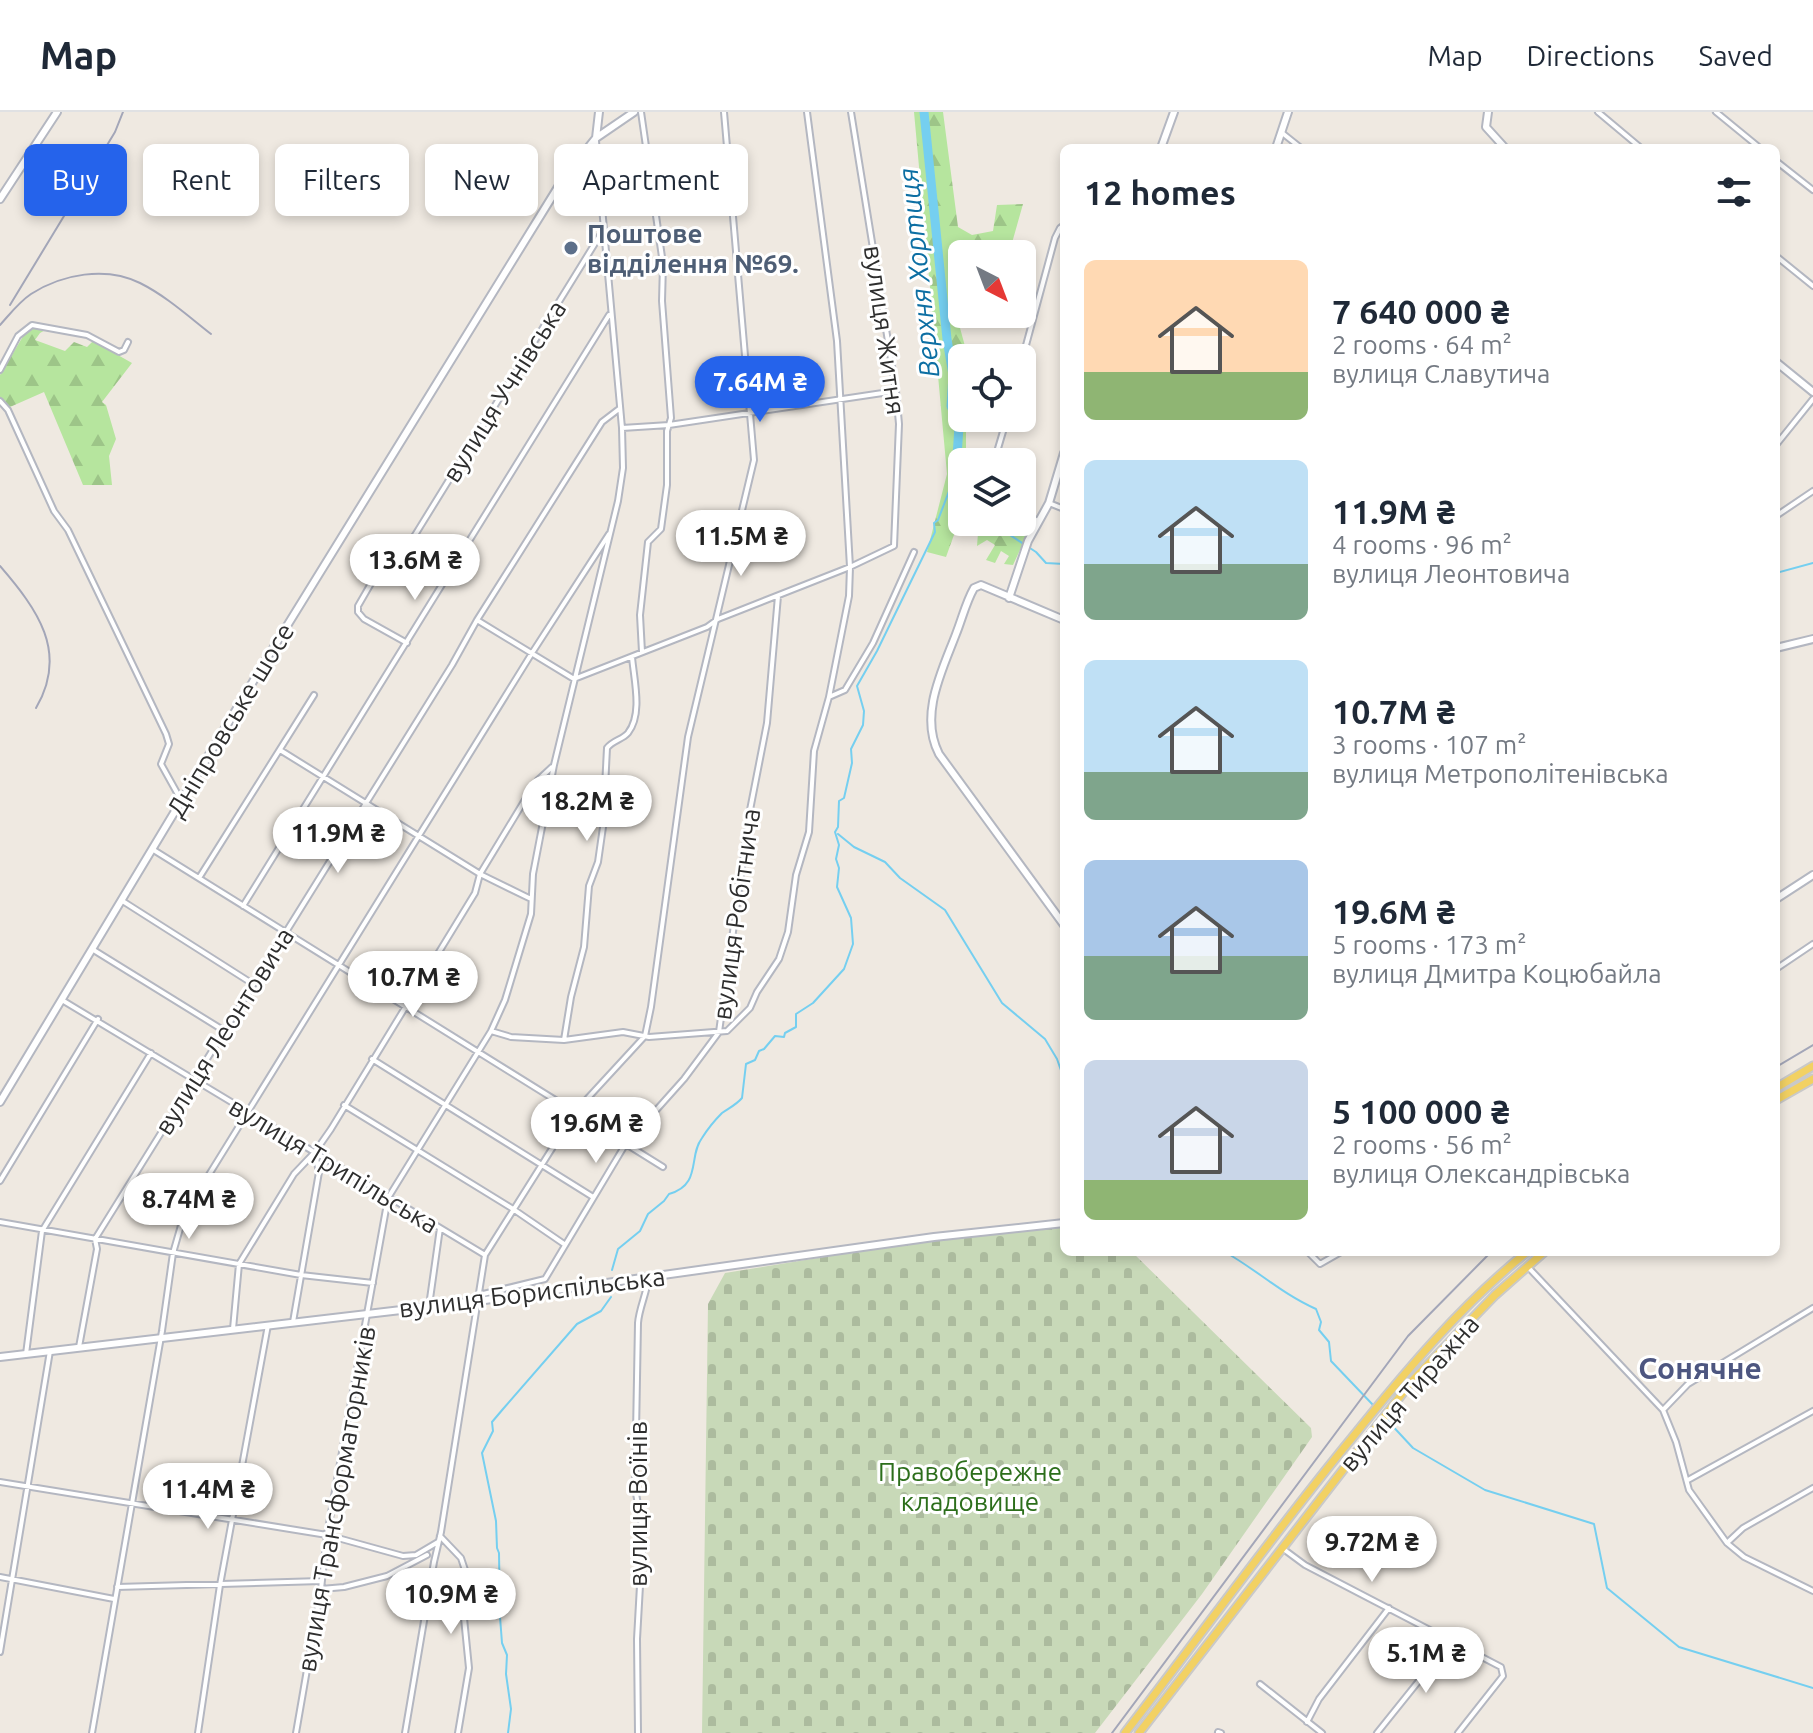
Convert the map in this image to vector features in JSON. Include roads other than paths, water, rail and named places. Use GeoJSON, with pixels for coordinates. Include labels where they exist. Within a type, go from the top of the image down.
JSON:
{"type":"FeatureCollection","features":[{"type":"Feature","properties":{"kind":"main road"},"geometry":{"type":"LineString","coordinates":[[1780,1086],[1813,1066]]}},
{"type":"Feature","properties":{"kind":"main road"},"geometry":{"type":"LineString","coordinates":[[1780,1098],[1813,1079]]}},
{"type":"Feature","properties":{"kind":"main road","name":"вулиця Тиражна"},"geometry":{"type":"LineString","coordinates":[[1125,1733],[1270,1541],[1403,1374],[1515,1256]]}},
{"type":"Feature","properties":{"kind":"main road"},"geometry":{"type":"LineString","coordinates":[[1517,1256],[1527,1266]]}},
{"type":"Feature","properties":{"kind":"main road","name":"вулиця Тиражна"},"geometry":{"type":"LineString","coordinates":[[1139,1733],[1412,1381],[1495,1295],[1539,1256]]}},
{"type":"Feature","properties":{"kind":"main road"},"geometry":{"type":"LineString","coordinates":[[1270,1541],[1282,1548]]}},
{"type":"Feature","properties":{"kind":"main road"},"geometry":{"type":"LineString","coordinates":[[1188,1651],[1199,1658]]}},
{"type":"Feature","properties":{"kind":"street"},"geometry":{"type":"LineString","coordinates":[[0,199],[57,112]]}},
{"type":"Feature","properties":{"kind":"street"},"geometry":{"type":"LineString","coordinates":[[596,138],[599,112]]}},
{"type":"Feature","properties":{"kind":"street","name":"Дніпровське шосе"},"geometry":{"type":"LineString","coordinates":[[0,1102],[181,800],[563,179],[596,138],[634,112]]}},
{"type":"Feature","properties":{"kind":"street"},"geometry":{"type":"LineString","coordinates":[[641,112],[663,264],[662,301],[671,418],[661,529],[648,542],[640,615],[642,652]]}},
{"type":"Feature","properties":{"kind":"street"},"geometry":{"type":"LineString","coordinates":[[405,1733],[485,1255],[575,1112],[645,1036],[688,737],[718,619],[754,452],[724,112]]}},
{"type":"Feature","properties":{"kind":"street","name":"вулиця Робітнича"},"geometry":{"type":"LineString","coordinates":[[778,596],[768,714],[750,810],[719,1032],[734,1027],[750,1008],[779,959],[788,932],[796,875],[809,832],[814,751],[829,697],[849,596],[850,567],[835,328],[807,112]]}},
{"type":"Feature","properties":{"kind":"street","name":"вулиця Житня"},"geometry":{"type":"LineString","coordinates":[[850,567],[892,548],[895,543],[899,424],[851,112]]}},
{"type":"Feature","properties":{"kind":"street"},"geometry":{"type":"LineString","coordinates":[[1162,144],[1174,112]]}},
{"type":"Feature","properties":{"kind":"street"},"geometry":{"type":"LineString","coordinates":[[1277,144],[1288,112]]}},
{"type":"Feature","properties":{"kind":"street"},"geometry":{"type":"LineString","coordinates":[[1488,112],[1486,127],[1501,144]]}},
{"type":"Feature","properties":{"kind":"street"},"geometry":{"type":"LineString","coordinates":[[1598,112],[1636,144]]}},
{"type":"Feature","properties":{"kind":"street"},"geometry":{"type":"LineString","coordinates":[[1716,112],[1755,144]]}},
{"type":"Feature","properties":{"kind":"street"},"geometry":{"type":"LineString","coordinates":[[1281,132],[1296,144]]}},
{"type":"Feature","properties":{"kind":"street","name":"вулиця Трансформаторників"},"geometry":{"type":"LineString","coordinates":[[296,1733],[321,1589],[327,1535],[388,1198],[491,1031],[523,946],[531,914],[533,874],[554,765],[623,468],[596,138]]}},
{"type":"Feature","properties":{"kind":"street"},"geometry":{"type":"LineString","coordinates":[[1780,164],[1813,190]]}},
{"type":"Feature","properties":{"kind":"street"},"geometry":{"type":"LineString","coordinates":[[1026,344],[1060,228]]}},
{"type":"Feature","properties":{"kind":"street","name":"вулиця Учнівська"},"geometry":{"type":"LineString","coordinates":[[407,643],[364,619],[357,610],[391,550],[401,548],[415,535],[603,230]]}},
{"type":"Feature","properties":{"kind":"street"},"geometry":{"type":"LineString","coordinates":[[1780,259],[1813,286]]}},
{"type":"Feature","properties":{"kind":"street"},"geometry":{"type":"LineString","coordinates":[[243,906],[610,313]]}},
{"type":"Feature","properties":{"kind":"street"},"geometry":{"type":"LineString","coordinates":[[0,370],[18,336],[32,325],[87,335],[119,352],[128,342]]}},
{"type":"Feature","properties":{"kind":"street"},"geometry":{"type":"LineString","coordinates":[[1780,365],[1813,392]]}},
{"type":"Feature","properties":{"kind":"street"},"geometry":{"type":"LineString","coordinates":[[622,428],[669,425],[896,391]]}},
{"type":"Feature","properties":{"kind":"street"},"geometry":{"type":"LineString","coordinates":[[1780,440],[1813,399]]}},
{"type":"Feature","properties":{"kind":"street"},"geometry":{"type":"LineString","coordinates":[[0,401],[8,410],[50,504],[68,530],[166,734],[169,744],[161,764],[181,800]]}},
{"type":"Feature","properties":{"kind":"street","name":"вулиця Леонтовича"},"geometry":{"type":"LineString","coordinates":[[79,1347],[97,1249],[95,1239],[602,422],[620,408]]}},
{"type":"Feature","properties":{"kind":"street"},"geometry":{"type":"LineString","coordinates":[[1009,598],[1024,551],[1049,503],[1060,466]]}},
{"type":"Feature","properties":{"kind":"street"},"geometry":{"type":"LineString","coordinates":[[1780,513],[1813,491]]}},
{"type":"Feature","properties":{"kind":"street"},"geometry":{"type":"LineString","coordinates":[[1049,503],[1060,507]]}},
{"type":"Feature","properties":{"kind":"street"},"geometry":{"type":"LineString","coordinates":[[92,1733],[173,1253],[177,1233],[190,1202],[610,532]]}},
{"type":"Feature","properties":{"kind":"street"},"geometry":{"type":"LineString","coordinates":[[829,697],[845,690],[873,643],[914,552]]}},
{"type":"Feature","properties":{"kind":"street"},"geometry":{"type":"LineString","coordinates":[[477,620],[574,679],[850,567]]}},
{"type":"Feature","properties":{"kind":"street"},"geometry":{"type":"LineString","coordinates":[[1060,618],[981,585],[974,588],[933,698],[935,745],[957,780],[1060,920]]}},
{"type":"Feature","properties":{"kind":"street"},"geometry":{"type":"LineString","coordinates":[[1780,647],[1813,639]]}},
{"type":"Feature","properties":{"kind":"street"},"geometry":{"type":"LineString","coordinates":[[564,1040],[584,947],[589,886],[598,862],[607,748],[611,742],[625,736],[634,721],[636,708],[632,657]]}},
{"type":"Feature","properties":{"kind":"street"},"geometry":{"type":"LineString","coordinates":[[199,878],[314,695]]}},
{"type":"Feature","properties":{"kind":"street"},"geometry":{"type":"LineString","coordinates":[[280,750],[480,874],[531,899]]}},
{"type":"Feature","properties":{"kind":"street"},"geometry":{"type":"LineString","coordinates":[[233,1329],[239,1264],[294,1174],[315,1152],[475,893],[480,874],[538,780],[554,765]]}},
{"type":"Feature","properties":{"kind":"street"},"geometry":{"type":"LineString","coordinates":[[152,849],[663,1167]]}},
{"type":"Feature","properties":{"kind":"street"},"geometry":{"type":"LineString","coordinates":[[1780,896],[1813,875]]}},
{"type":"Feature","properties":{"kind":"street"},"geometry":{"type":"LineString","coordinates":[[121,900],[253,984]]}},
{"type":"Feature","properties":{"kind":"street"},"geometry":{"type":"LineString","coordinates":[[1780,966],[1813,944]]}},
{"type":"Feature","properties":{"kind":"street"},"geometry":{"type":"LineString","coordinates":[[92,949],[223,1030]]}},
{"type":"Feature","properties":{"kind":"street","name":"вулиця Трипільська"},"geometry":{"type":"LineString","coordinates":[[61,999],[485,1255]]}},
{"type":"Feature","properties":{"kind":"street"},"geometry":{"type":"LineString","coordinates":[[0,1181],[98,1019]]}},
{"type":"Feature","properties":{"kind":"street"},"geometry":{"type":"LineString","coordinates":[[491,1031],[511,1037],[564,1040],[623,1032],[645,1036],[719,1032]]}},
{"type":"Feature","properties":{"kind":"street"},"geometry":{"type":"LineString","coordinates":[[478,1298],[545,1279],[625,1145],[693,1068],[719,1032]]}},
{"type":"Feature","properties":{"kind":"street"},"geometry":{"type":"LineString","coordinates":[[26,1354],[42,1231],[151,1053]]}},
{"type":"Feature","properties":{"kind":"street"},"geometry":{"type":"LineString","coordinates":[[372,1059],[593,1197]]}},
{"type":"Feature","properties":{"kind":"street"},"geometry":{"type":"LineString","coordinates":[[344,1105],[564,1244]]}},
{"type":"Feature","properties":{"kind":"street"},"geometry":{"type":"LineString","coordinates":[[293,1322],[319,1172],[315,1152]]}},
{"type":"Feature","properties":{"kind":"street"},"geometry":{"type":"LineString","coordinates":[[0,1222],[301,1275],[373,1283]]}},
{"type":"Feature","properties":{"kind":"street","name":"вулиця Бориспільська"},"geometry":{"type":"LineString","coordinates":[[0,1357],[429,1306],[934,1237],[1060,1223]]}},
{"type":"Feature","properties":{"kind":"street"},"geometry":{"type":"LineString","coordinates":[[429,1306],[440,1228]]}},
{"type":"Feature","properties":{"kind":"street"},"geometry":{"type":"LineString","coordinates":[[1312,1256],[1320,1264],[1334,1256]]}},
{"type":"Feature","properties":{"kind":"street"},"geometry":{"type":"LineString","coordinates":[[1527,1266],[1663,1410],[1676,1442],[1689,1490],[1727,1543],[1744,1557],[1813,1591]]}},
{"type":"Feature","properties":{"kind":"street","name":"вулиця Воїнів"},"geometry":{"type":"LineString","coordinates":[[638,1733],[637,1635],[643,1532],[635,1488],[638,1323],[648,1278]]}},
{"type":"Feature","properties":{"kind":"street"},"geometry":{"type":"LineString","coordinates":[[1663,1410],[1688,1384],[1813,1308]]}},
{"type":"Feature","properties":{"kind":"street"},"geometry":{"type":"LineString","coordinates":[[198,1733],[220,1585],[268,1325]]}},
{"type":"Feature","properties":{"kind":"street"},"geometry":{"type":"LineString","coordinates":[[0,1652],[50,1351]]}},
{"type":"Feature","properties":{"kind":"street"},"geometry":{"type":"LineString","coordinates":[[1688,1480],[1813,1411]]}},
{"type":"Feature","properties":{"kind":"street"},"geometry":{"type":"LineString","coordinates":[[0,1482],[327,1535],[403,1556],[427,1555],[434,1562]]}},
{"type":"Feature","properties":{"kind":"street"},"geometry":{"type":"LineString","coordinates":[[1727,1543],[1743,1528],[1813,1488]]}},
{"type":"Feature","properties":{"kind":"street"},"geometry":{"type":"LineString","coordinates":[[416,1555],[439,1539]]}},
{"type":"Feature","properties":{"kind":"street"},"geometry":{"type":"LineString","coordinates":[[439,1539],[461,1558],[467,1576],[464,1618],[469,1668],[458,1733]]}},
{"type":"Feature","properties":{"kind":"street"},"geometry":{"type":"LineString","coordinates":[[1282,1548],[1305,1565],[1497,1665],[1504,1672],[1458,1733]]}},
{"type":"Feature","properties":{"kind":"street"},"geometry":{"type":"LineString","coordinates":[[321,1589],[344,1587],[387,1576],[427,1555]]}},
{"type":"Feature","properties":{"kind":"street"},"geometry":{"type":"LineString","coordinates":[[0,1577],[114,1599]]}},
{"type":"Feature","properties":{"kind":"street"},"geometry":{"type":"LineString","coordinates":[[117,1587],[321,1581]]}},
{"type":"Feature","properties":{"kind":"street"},"geometry":{"type":"LineString","coordinates":[[1807,1588],[1813,1584]]}},
{"type":"Feature","properties":{"kind":"street"},"geometry":{"type":"LineString","coordinates":[[1307,1722],[1326,1689],[1389,1608]]}},
{"type":"Feature","properties":{"kind":"street"},"geometry":{"type":"LineString","coordinates":[[1377,1733],[1448,1640]]}},
{"type":"Feature","properties":{"kind":"street"},"geometry":{"type":"LineString","coordinates":[[1260,1684],[1322,1733]]}},
{"type":"Feature","properties":{"kind":"waterway","name":"Верхня Хортиця"},"geometry":{"type":"LineString","coordinates":[[924,112],[953,375],[951,406],[959,426],[958,448]]}},
{"type":"Feature","properties":{"kind":"waterway"},"geometry":{"type":"LineString","coordinates":[[612,1270],[618,1249],[640,1231],[648,1214],[669,1194],[686,1184],[698,1145],[711,1125],[742,1098],[746,1064],[755,1060],[759,1051],[775,1036],[784,1037],[785,1033],[796,1027],[796,1014],[813,1003],[844,969],[853,944],[851,918],[837,887],[839,845],[835,832],[839,801],[844,798],[852,763],[851,749],[863,725],[864,711],[857,686],[935,532],[934,523],[948,494]]}},
{"type":"Feature","properties":{"kind":"waterway"},"geometry":{"type":"LineString","coordinates":[[1011,536],[1036,552],[1046,563],[1060,564]]}},
{"type":"Feature","properties":{"kind":"waterway"},"geometry":{"type":"LineString","coordinates":[[1780,572],[1813,563]]}},
{"type":"Feature","properties":{"kind":"waterway"},"geometry":{"type":"LineString","coordinates":[[838,834],[854,847],[885,862],[900,878],[945,910],[1002,1003],[1045,1039],[1060,1068]]}},
{"type":"Feature","properties":{"kind":"waterway"},"geometry":{"type":"LineString","coordinates":[[1232,1256],[1316,1309],[1321,1322],[1319,1330],[1329,1342],[1331,1361],[1374,1406]]}},
{"type":"Feature","properties":{"kind":"waterway"},"geometry":{"type":"LineString","coordinates":[[508,1733],[511,1709],[506,1674],[507,1655],[502,1643],[499,1553],[496,1521],[482,1453],[493,1431],[492,1422],[577,1324],[601,1311],[611,1297]]}},
{"type":"Feature","properties":{"kind":"waterway"},"geometry":{"type":"LineString","coordinates":[[1387,1420],[1413,1448],[1485,1490],[1594,1524],[1607,1588],[1679,1647],[1813,1688]]}},
{"type":"Feature","properties":{"kind":"railway"},"geometry":{"type":"LineString","coordinates":[[10,305],[115,132],[123,112]]}},
{"type":"Feature","properties":{"kind":"railway"},"geometry":{"type":"LineString","coordinates":[[0,325],[22,301],[43,287],[70,277],[99,274],[140,283],[168,300],[211,334]]}},
{"type":"Feature","properties":{"kind":"railway"},"geometry":{"type":"LineString","coordinates":[[0,566],[36,615],[49,650],[50,668],[36,708]]}},
{"type":"Feature","properties":{"kind":"railway"},"geometry":{"type":"LineString","coordinates":[[1780,1065],[1813,1045]]}},
{"type":"Feature","properties":{"kind":"railway"},"geometry":{"type":"LineString","coordinates":[[1112,1733],[1408,1336],[1487,1256]]}},
{"type":"Feature","properties":{"kind":"place","name":"Поштове відділення №69."},"geometry":{"type":"Point","coordinates":[571,248]}},
{"type":"Feature","properties":{"kind":"district","name":"Сонячне"},"geometry":{"type":"Point","coordinates":[1700,1368]}},
{"type":"Feature","properties":{"kind":"park label","name":"Правобережне кладовище"},"geometry":{"type":"Point","coordinates":[970,1486]}}]}
